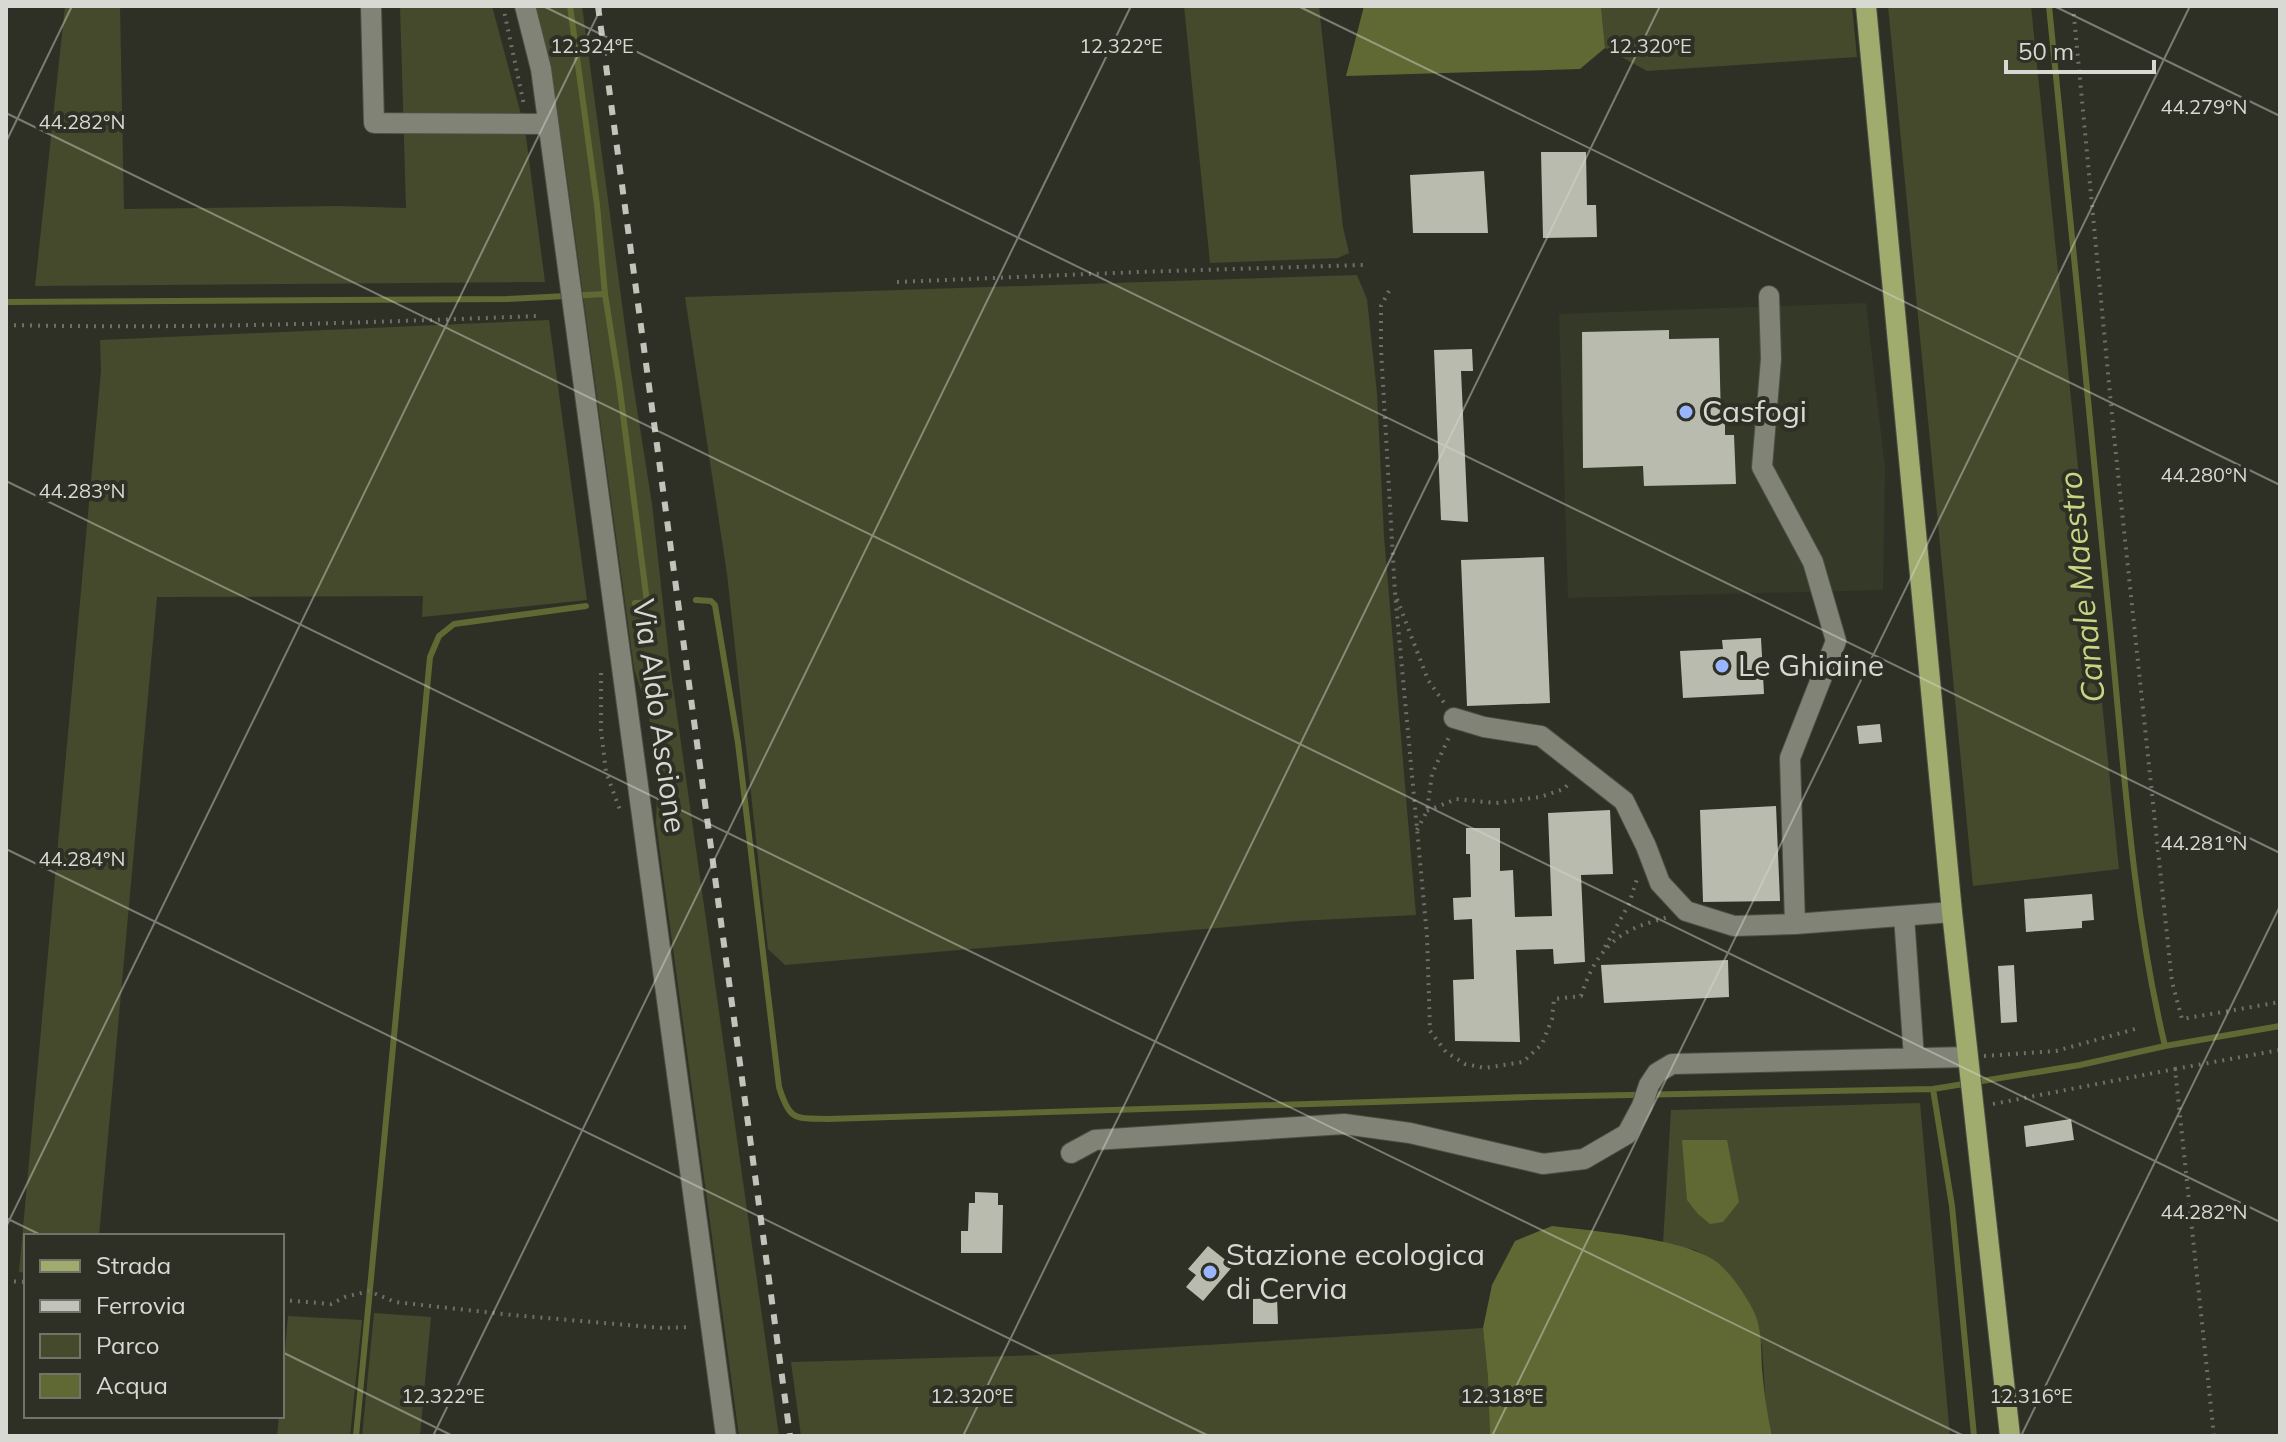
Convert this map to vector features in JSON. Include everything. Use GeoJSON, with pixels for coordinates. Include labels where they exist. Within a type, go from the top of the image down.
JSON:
{"type":"FeatureCollection","features":[{"type":"Feature","properties":{"kind":"main road"},"geometry":{"type":"LineString","coordinates":[[1866,6],[1952,912],[2010,1436]]}},
{"type":"Feature","properties":{"kind":"street"},"geometry":{"type":"LineString","coordinates":[[371,6],[374,123],[538,124]]}},
{"type":"Feature","properties":{"kind":"street","name":"Via Aldo Ascione"},"geometry":{"type":"LineString","coordinates":[[525,6],[541,69],[538,124],[572,296],[726,1436]]}},
{"type":"Feature","properties":{"kind":"street"},"geometry":{"type":"LineString","coordinates":[[1769,296],[1771,359],[1762,467],[1813,562],[1836,641],[1790,758],[1795,924]]}},
{"type":"Feature","properties":{"kind":"street"},"geometry":{"type":"LineString","coordinates":[[1454,718],[1484,727],[1541,736],[1624,801],[1660,883],[1686,911],[1734,926],[1952,912]]}},
{"type":"Feature","properties":{"kind":"street"},"geometry":{"type":"LineString","coordinates":[[1904,916],[1914,1058]]}},
{"type":"Feature","properties":{"kind":"street"},"geometry":{"type":"LineString","coordinates":[[1071,1153],[1095,1140],[1344,1124],[1410,1133],[1543,1164],[1584,1159],[1627,1134],[1649,1085],[1657,1073],[1672,1064],[1914,1058],[1968,1063]]}},
{"type":"Feature","properties":{"kind":"path"},"geometry":{"type":"LineString","coordinates":[[503,6],[538,124]]}},
{"type":"Feature","properties":{"kind":"path"},"geometry":{"type":"LineString","coordinates":[[2073,6],[2172,982],[2182,1019],[2280,1002]]}},
{"type":"Feature","properties":{"kind":"path"},"geometry":{"type":"LineString","coordinates":[[897,282],[1363,265]]}},
{"type":"Feature","properties":{"kind":"path"},"geometry":{"type":"LineString","coordinates":[[1389,291],[1381,306],[1381,349],[1395,593],[1427,936],[1430,1031],[1446,1052],[1465,1064],[1485,1068],[1523,1062],[1542,1044],[1552,1019],[1554,999],[1581,996],[1588,973],[1629,904],[1646,846]]}},
{"type":"Feature","properties":{"kind":"path"},"geometry":{"type":"LineString","coordinates":[[6,325],[321,324],[537,316]]}},
{"type":"Feature","properties":{"kind":"path"},"geometry":{"type":"LineString","coordinates":[[1395,593],[1428,680],[1454,718],[1432,774],[1427,811],[1416,832]]}},
{"type":"Feature","properties":{"kind":"path"},"geometry":{"type":"LineString","coordinates":[[1427,811],[1456,799],[1496,803],[1540,797],[1564,789],[1582,767]]}},
{"type":"Feature","properties":{"kind":"path"},"geometry":{"type":"LineString","coordinates":[[1604,949],[1631,930],[1686,911]]}},
{"type":"Feature","properties":{"kind":"path"},"geometry":{"type":"LineString","coordinates":[[1968,1063],[2056,1051],[2139,1028]]}},
{"type":"Feature","properties":{"kind":"path"},"geometry":{"type":"LineString","coordinates":[[1973,1101],[2280,1050]]}},
{"type":"Feature","properties":{"kind":"path"},"geometry":{"type":"LineString","coordinates":[[2175,1069],[2214,1436]]}},
{"type":"Feature","properties":{"kind":"path"},"geometry":{"type":"LineString","coordinates":[[284,1300],[331,1304],[369,1291],[395,1302],[662,1328],[692,1327]]}},
{"type":"Feature","properties":{"kind":"shaded area"},"geometry":{"type":"Polygon","coordinates":[[[1866,303],[1885,469],[1883,590],[1568,598],[1559,314],[1866,303]]]}},
{"type":"Feature","properties":{"kind":"green space"},"geometry":{"type":"Polygon","coordinates":[[[65,6],[120,6],[124,209],[406,208],[400,6],[492,6],[525,129],[545,282],[35,286],[65,6]]]}},
{"type":"Feature","properties":{"kind":"green space"},"geometry":{"type":"Polygon","coordinates":[[[535,6],[582,6],[652,504],[669,658],[779,1436],[739,1436],[656,823],[654,741],[634,668],[565,163],[535,6]]]}},
{"type":"Feature","properties":{"kind":"green space"},"geometry":{"type":"Polygon","coordinates":[[[1184,6],[1319,6],[1343,227],[1349,253],[1338,258],[1210,263],[1184,6]]]}},
{"type":"Feature","properties":{"kind":"green space"},"geometry":{"type":"Polygon","coordinates":[[[1601,6],[1852,6],[1857,57],[1647,71],[1605,48],[1601,6]]]}},
{"type":"Feature","properties":{"kind":"green space"},"geometry":{"type":"Polygon","coordinates":[[[1888,6],[2031,6],[2119,869],[1973,886],[1888,6]]]}},
{"type":"Feature","properties":{"kind":"green space"},"geometry":{"type":"Polygon","coordinates":[[[1357,275],[1367,299],[1377,393],[1384,536],[1416,915],[1298,921],[785,965],[768,949],[727,574],[685,297],[1357,275]]]}},
{"type":"Feature","properties":{"kind":"green space"},"geometry":{"type":"Polygon","coordinates":[[[549,320],[587,600],[422,617],[423,596],[157,597],[99,1234],[24,1234],[24,1273],[19,1272],[101,371],[100,340],[549,320]]]}},
{"type":"Feature","properties":{"kind":"green space"},"geometry":{"type":"Polygon","coordinates":[[[1920,1103],[1950,1436],[1772,1436],[1766,1409],[1762,1345],[1704,1255],[1663,1243],[1671,1110],[1920,1103]]]}},
{"type":"Feature","properties":{"kind":"green space"},"geometry":{"type":"Polygon","coordinates":[[[374,1313],[431,1317],[420,1436],[362,1436],[374,1313]]]}},
{"type":"Feature","properties":{"kind":"green space"},"geometry":{"type":"Polygon","coordinates":[[[288,1316],[362,1320],[350,1436],[277,1436],[279,1418],[284,1418],[288,1316]]]}},
{"type":"Feature","properties":{"kind":"green space"},"geometry":{"type":"Polygon","coordinates":[[[1483,1328],[1490,1436],[801,1436],[791,1362],[1043,1355],[1483,1328]]]}},
{"type":"Feature","properties":{"kind":"water"},"geometry":{"type":"Polygon","coordinates":[[[1364,6],[1601,6],[1605,48],[1580,69],[1346,76],[1364,6]]]}},
{"type":"Feature","properties":{"kind":"water"},"geometry":{"type":"Polygon","coordinates":[[[1682,1140],[1727,1140],[1739,1202],[1723,1222],[1710,1224],[1687,1200],[1682,1140]]]}},
{"type":"Feature","properties":{"kind":"water"},"geometry":{"type":"Polygon","coordinates":[[[1552,1226],[1659,1241],[1699,1252],[1720,1265],[1743,1293],[1757,1321],[1772,1436],[1490,1436],[1483,1328],[1492,1285],[1515,1241],[1552,1226]]]}},
{"type":"Feature","properties":{"kind":"building"},"geometry":{"type":"Polygon","coordinates":[[[1541,152],[1586,152],[1587,205],[1596,205],[1597,237],[1543,238],[1541,152]]]}},
{"type":"Feature","properties":{"kind":"building"},"geometry":{"type":"Polygon","coordinates":[[[1484,171],[1488,233],[1413,233],[1410,175],[1484,171]]]}},
{"type":"Feature","properties":{"kind":"building","name":"Casfogi"},"geometry":{"type":"Polygon","coordinates":[[[1669,330],[1669,339],[1719,338],[1721,421],[1725,421],[1725,435],[1734,435],[1736,484],[1644,486],[1643,466],[1583,468],[1582,332],[1669,330]]]}},
{"type":"Feature","properties":{"kind":"building"},"geometry":{"type":"Polygon","coordinates":[[[1472,349],[1473,371],[1461,371],[1468,522],[1441,520],[1434,350],[1472,349]]]}},
{"type":"Feature","properties":{"kind":"building"},"geometry":{"type":"Polygon","coordinates":[[[1544,557],[1550,703],[1467,706],[1461,560],[1544,557]]]}},
{"type":"Feature","properties":{"kind":"building","name":"Le Ghiaine"},"geometry":{"type":"Polygon","coordinates":[[[1761,638],[1764,694],[1683,698],[1680,651],[1723,649],[1722,640],[1761,638]]]}},
{"type":"Feature","properties":{"kind":"building"},"geometry":{"type":"Polygon","coordinates":[[[1880,724],[1882,742],[1859,744],[1857,726],[1880,724]]]}},
{"type":"Feature","properties":{"kind":"building"},"geometry":{"type":"Polygon","coordinates":[[[1776,806],[1780,901],[1703,902],[1700,810],[1776,806]]]}},
{"type":"Feature","properties":{"kind":"building"},"geometry":{"type":"Polygon","coordinates":[[[1610,810],[1613,874],[1581,875],[1585,962],[1554,964],[1553,949],[1516,950],[1520,1042],[1455,1041],[1453,980],[1474,979],[1472,919],[1454,920],[1453,898],[1471,897],[1466,828],[1500,828],[1500,871],[1513,870],[1515,917],[1552,916],[1548,813],[1610,810]]]}},
{"type":"Feature","properties":{"kind":"building"},"geometry":{"type":"Polygon","coordinates":[[[2092,894],[2094,920],[2082,921],[2082,928],[2026,932],[2024,899],[2092,894]]]}},
{"type":"Feature","properties":{"kind":"building"},"geometry":{"type":"Polygon","coordinates":[[[1728,960],[1729,997],[1604,1003],[1601,965],[1728,960]]]}},
{"type":"Feature","properties":{"kind":"building"},"geometry":{"type":"Polygon","coordinates":[[[2014,965],[2017,1022],[2001,1023],[1998,966],[2014,965]]]}},
{"type":"Feature","properties":{"kind":"building"},"geometry":{"type":"Polygon","coordinates":[[[2071,1119],[2074,1140],[2026,1147],[2024,1126],[2071,1119]]]}},
{"type":"Feature","properties":{"kind":"building"},"geometry":{"type":"Polygon","coordinates":[[[975,1192],[998,1193],[998,1205],[1003,1205],[1002,1253],[961,1253],[961,1231],[968,1231],[969,1203],[975,1203],[975,1192]]]}},
{"type":"Feature","properties":{"kind":"building","name":"Stazione ecologica di Cervia"},"geometry":{"type":"Polygon","coordinates":[[[1208,1246],[1233,1266],[1203,1301],[1186,1287],[1196,1275],[1188,1269],[1208,1246]]]}},
{"type":"Feature","properties":{"kind":"building"},"geometry":{"type":"Polygon","coordinates":[[[1277,1298],[1278,1324],[1253,1324],[1253,1299],[1277,1298]]]}},
{"type":"Feature","properties":{"kind":"waterway"},"geometry":{"type":"LineString","coordinates":[[570,6],[597,205],[605,294]]}},
{"type":"Feature","properties":{"kind":"waterway","name":"Canale Maestro"},"geometry":{"type":"LineString","coordinates":[[2049,6],[2130,837],[2144,942],[2165,1046],[2280,1026]]}},
{"type":"Feature","properties":{"kind":"waterway"},"geometry":{"type":"LineString","coordinates":[[6,302],[507,299],[605,294],[647,602]]}},
{"type":"Feature","properties":{"kind":"waterway"},"geometry":{"type":"LineString","coordinates":[[696,600],[711,601],[715,605],[738,743],[779,1087],[787,1107],[801,1118],[1933,1089],[2080,1065],[2165,1046]]}},
{"type":"Feature","properties":{"kind":"waterway"},"geometry":{"type":"LineString","coordinates":[[635,603],[654,602]]}},
{"type":"Feature","properties":{"kind":"waterway"},"geometry":{"type":"LineString","coordinates":[[356,1436],[430,657],[439,636],[454,624],[586,606]]}},
{"type":"Feature","properties":{"kind":"waterway"},"geometry":{"type":"LineString","coordinates":[[1933,1089],[1952,1206],[1974,1436]]}},
{"type":"Feature","properties":{"kind":"railway"},"geometry":{"type":"LineString","coordinates":[[598,6],[790,1436]]}},
{"type":"Feature","properties":{"kind":"place","name":"Casfogi"},"geometry":{"type":"Point","coordinates":[1686,412]}},
{"type":"Feature","properties":{"kind":"place","name":"Le Ghiaine"},"geometry":{"type":"Point","coordinates":[1722,666]}},
{"type":"Feature","properties":{"kind":"place","name":"Stazione ecologica di Cervia"},"geometry":{"type":"Point","coordinates":[1210,1272]}}]}
